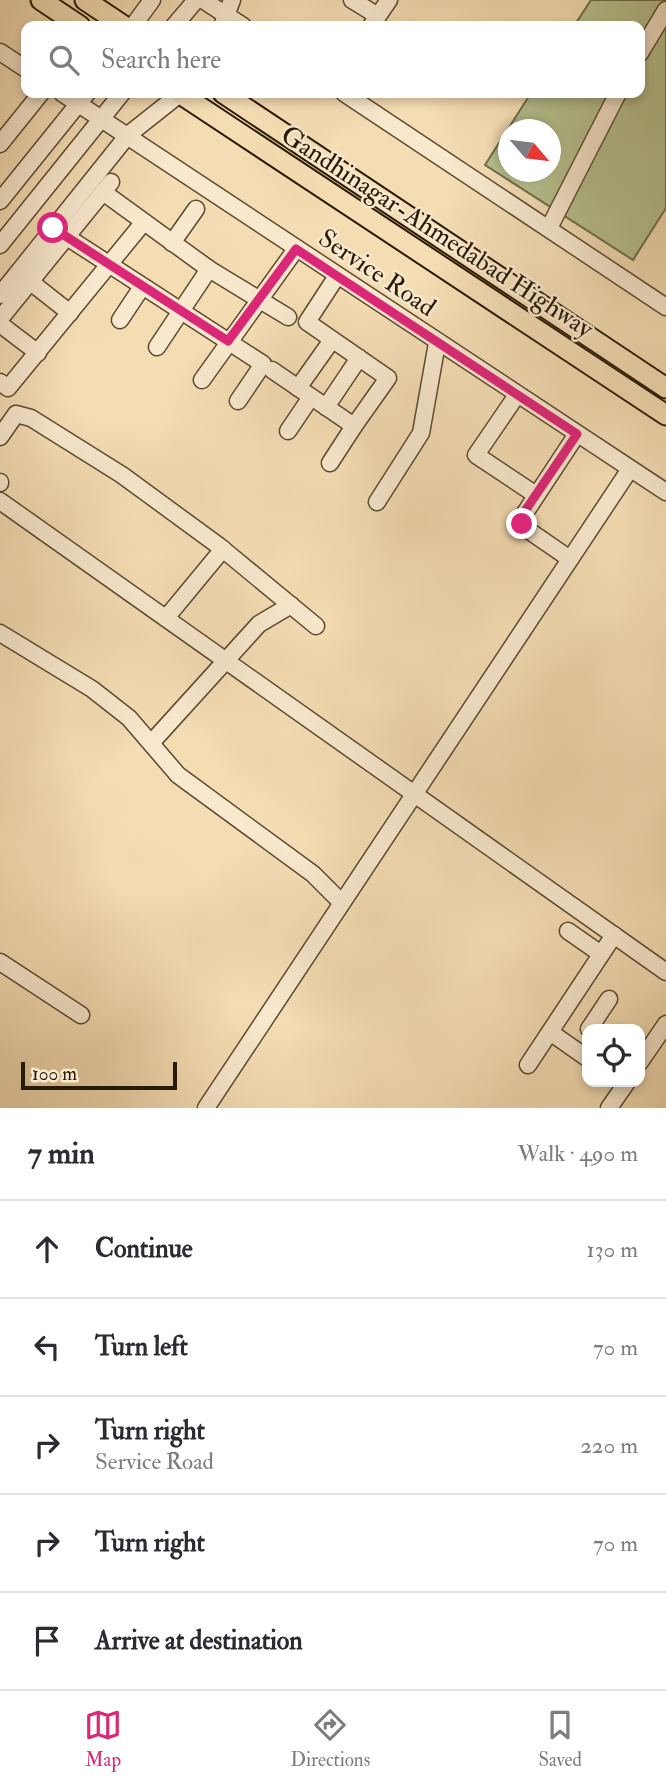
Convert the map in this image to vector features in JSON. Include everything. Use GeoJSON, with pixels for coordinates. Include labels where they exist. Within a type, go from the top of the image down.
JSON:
{"type":"FeatureCollection","features":[{"type":"Feature","properties":{"kind":"main road"},"geometry":{"type":"LineString","coordinates":[[41,0],[72,21]]}},
{"type":"Feature","properties":{"kind":"main road"},"geometry":{"type":"LineString","coordinates":[[85,0],[116,21]]}},
{"type":"Feature","properties":{"kind":"main road","name":"Gandhinagar-Ahmedabad Highway"},"geometry":{"type":"LineString","coordinates":[[188,98],[666,415]]}},
{"type":"Feature","properties":{"kind":"main road"},"geometry":{"type":"LineString","coordinates":[[231,98],[666,388]]}},
{"type":"Feature","properties":{"kind":"street"},"geometry":{"type":"LineString","coordinates":[[137,21],[152,0]]}},
{"type":"Feature","properties":{"kind":"street"},"geometry":{"type":"LineString","coordinates":[[178,21],[196,0]]}},
{"type":"Feature","properties":{"kind":"street"},"geometry":{"type":"LineString","coordinates":[[203,0],[225,21],[232,0]]}},
{"type":"Feature","properties":{"kind":"street"},"geometry":{"type":"LineString","coordinates":[[352,0],[375,21],[388,0]]}},
{"type":"Feature","properties":{"kind":"street"},"geometry":{"type":"LineString","coordinates":[[645,45],[666,10]]}},
{"type":"Feature","properties":{"kind":"street"},"geometry":{"type":"LineString","coordinates":[[0,52],[21,66]]}},
{"type":"Feature","properties":{"kind":"street"},"geometry":{"type":"LineString","coordinates":[[0,144],[37,98]]}},
{"type":"Feature","properties":{"kind":"street"},"geometry":{"type":"LineString","coordinates":[[0,246],[118,98]]}},
{"type":"Feature","properties":{"kind":"street"},"geometry":{"type":"LineString","coordinates":[[0,295],[128,135],[174,98]]}},
{"type":"Feature","properties":{"kind":"street"},"geometry":{"type":"LineString","coordinates":[[352,98],[666,307]]}},
{"type":"Feature","properties":{"kind":"street"},"geometry":{"type":"LineString","coordinates":[[549,228],[615,98]]}},
{"type":"Feature","properties":{"kind":"street"},"geometry":{"type":"LineString","coordinates":[[0,201],[83,99]]}},
{"type":"Feature","properties":{"kind":"street","name":"Service Road"},"geometry":{"type":"LineString","coordinates":[[83,99],[103,119],[517,396],[666,492]]}},
{"type":"Feature","properties":{"kind":"street"},"geometry":{"type":"LineString","coordinates":[[38,353],[0,321],[107,187],[143,223],[209,269],[288,317]]}},
{"type":"Feature","properties":{"kind":"street"},"geometry":{"type":"LineString","coordinates":[[172,243],[196,209]]}},
{"type":"Feature","properties":{"kind":"street"},"geometry":{"type":"LineString","coordinates":[[0,382],[8,388],[143,223]]}},
{"type":"Feature","properties":{"kind":"street"},"geometry":{"type":"LineString","coordinates":[[49,233],[110,265],[263,364],[238,401]]}},
{"type":"Feature","properties":{"kind":"street"},"geometry":{"type":"LineString","coordinates":[[202,380],[296,249]]}},
{"type":"Feature","properties":{"kind":"street"},"geometry":{"type":"LineString","coordinates":[[157,347],[209,269]]}},
{"type":"Feature","properties":{"kind":"street"},"geometry":{"type":"LineString","coordinates":[[330,463],[388,378],[307,322],[337,276]]}},
{"type":"Feature","properties":{"kind":"street"},"geometry":{"type":"LineString","coordinates":[[32,283],[69,313]]}},
{"type":"Feature","properties":{"kind":"street"},"geometry":{"type":"LineString","coordinates":[[120,320],[142,287]]}},
{"type":"Feature","properties":{"kind":"street"},"geometry":{"type":"LineString","coordinates":[[288,431],[332,340]]}},
{"type":"Feature","properties":{"kind":"street"},"geometry":{"type":"LineString","coordinates":[[377,502],[421,433],[437,342]]}},
{"type":"Feature","properties":{"kind":"street"},"geometry":{"type":"LineString","coordinates":[[326,407],[359,358]]}},
{"type":"Feature","properties":{"kind":"street"},"geometry":{"type":"LineString","coordinates":[[272,370],[354,426]]}},
{"type":"Feature","properties":{"kind":"street"},"geometry":{"type":"LineString","coordinates":[[517,396],[476,455],[536,495]]}},
{"type":"Feature","properties":{"kind":"street"},"geometry":{"type":"LineString","coordinates":[[0,437],[16,414],[31,418],[122,475],[223,549],[316,626]]}},
{"type":"Feature","properties":{"kind":"street"},"geometry":{"type":"LineString","coordinates":[[570,559],[522,524],[523,514],[577,434]]}},
{"type":"Feature","properties":{"kind":"street"},"geometry":{"type":"LineString","coordinates":[[206,1108],[411,794],[630,469]]}},
{"type":"Feature","properties":{"kind":"street"},"geometry":{"type":"LineString","coordinates":[[0,501],[666,972]]}},
{"type":"Feature","properties":{"kind":"street"},"geometry":{"type":"LineString","coordinates":[[166,618],[223,549]]}},
{"type":"Feature","properties":{"kind":"street"},"geometry":{"type":"LineString","coordinates":[[152,742],[259,624],[291,606]]}},
{"type":"Feature","properties":{"kind":"street"},"geometry":{"type":"LineString","coordinates":[[0,633],[92,689],[152,742],[178,775],[302,866],[341,902]]}},
{"type":"Feature","properties":{"kind":"street"},"geometry":{"type":"LineString","coordinates":[[568,931],[601,954]]}},
{"type":"Feature","properties":{"kind":"street"},"geometry":{"type":"LineString","coordinates":[[528,1065],[614,935]]}},
{"type":"Feature","properties":{"kind":"street"},"geometry":{"type":"LineString","coordinates":[[0,962],[81,1014]]}},
{"type":"Feature","properties":{"kind":"street"},"geometry":{"type":"LineString","coordinates":[[592,1024],[608,999]]}},
{"type":"Feature","properties":{"kind":"street"},"geometry":{"type":"LineString","coordinates":[[645,1055],[666,1024]]}},
{"type":"Feature","properties":{"kind":"street"},"geometry":{"type":"LineString","coordinates":[[550,1032],[582,1054]]}},
{"type":"Feature","properties":{"kind":"street"},"geometry":{"type":"LineString","coordinates":[[609,1108],[622,1087]]}},
{"type":"Feature","properties":{"kind":"green space"},"geometry":{"type":"Polygon","coordinates":[[[591,0],[666,0],[666,208],[633,260],[511,182],[561,182],[561,119],[514,119],[528,98],[645,98],[645,21],[577,21],[591,0]]]}},
{"type":"Feature","properties":{"kind":"green space"},"geometry":{"type":"Polygon","coordinates":[[[498,145],[498,173],[485,165],[498,145]]]}},
{"type":"Feature","properties":{"kind":"route"},"geometry":{"type":"LineString","coordinates":[[53,228],[228,341],[296,249],[577,434],[523,514],[522,524]]}}]}
